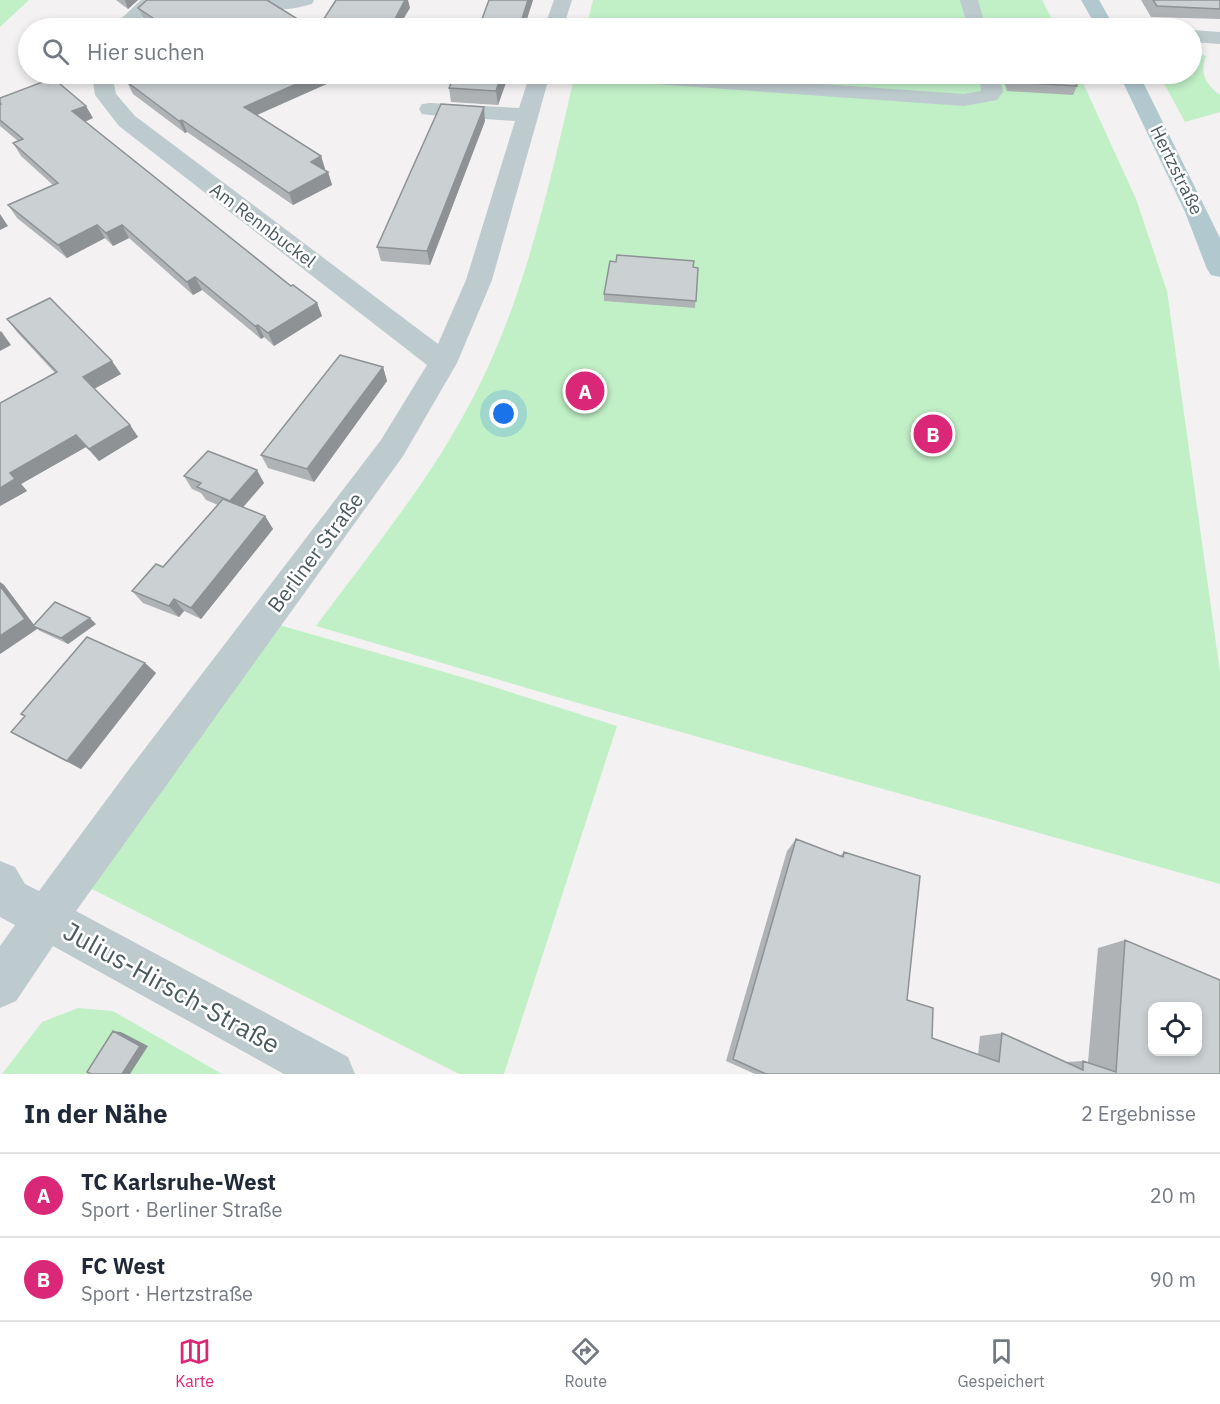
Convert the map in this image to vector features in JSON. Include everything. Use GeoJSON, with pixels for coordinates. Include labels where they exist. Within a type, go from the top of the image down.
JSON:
{"type":"FeatureCollection","features":[{"type":"Feature","properties":{"kind":"main road"},"geometry":{"type":"LineString","coordinates":[[1090,0],[1100,18]]}},
{"type":"Feature","properties":{"kind":"main road","name":"Hertzstraße"},"geometry":{"type":"LineString","coordinates":[[1134,84],[1197,212],[1220,269]]}},
{"type":"Feature","properties":{"kind":"street"},"geometry":{"type":"LineString","coordinates":[[131,18],[152,0]]}},
{"type":"Feature","properties":{"kind":"street"},"geometry":{"type":"LineString","coordinates":[[270,0],[283,4],[305,0]]}},
{"type":"Feature","properties":{"kind":"street"},"geometry":{"type":"LineString","coordinates":[[557,18],[563,0]]}},
{"type":"Feature","properties":{"kind":"street"},"geometry":{"type":"LineString","coordinates":[[969,0],[974,18]]}},
{"type":"Feature","properties":{"kind":"street"},"geometry":{"type":"LineString","coordinates":[[1202,37],[1220,38]]}},
{"type":"Feature","properties":{"kind":"street","name":"Am Rennbuckel"},"geometry":{"type":"LineString","coordinates":[[104,84],[106,94],[127,121],[443,363]]}},
{"type":"Feature","properties":{"kind":"street","name":"Berliner Straße"},"geometry":{"type":"LineString","coordinates":[[0,985],[45,918],[392,448],[443,363],[479,280],[537,84]]}},
{"type":"Feature","properties":{"kind":"street"},"geometry":{"type":"LineString","coordinates":[[739,84],[964,100],[990,96],[993,92],[991,84]]}},
{"type":"Feature","properties":{"kind":"street"},"geometry":{"type":"LineString","coordinates":[[430,109],[529,115]]}},
{"type":"Feature","properties":{"kind":"street","name":"Julius-Hirsch-Straße"},"geometry":{"type":"LineString","coordinates":[[0,882],[10,899],[331,1074]]}},
{"type":"Feature","properties":{"kind":"green space"},"geometry":{"type":"Polygon","coordinates":[[[0,0],[29,0],[0,27],[0,0]]]}},
{"type":"Feature","properties":{"kind":"green space"},"geometry":{"type":"Polygon","coordinates":[[[593,0],[1042,0],[1052,18],[588,18],[593,0]]]}},
{"type":"Feature","properties":{"kind":"green space"},"geometry":{"type":"Polygon","coordinates":[[[1202,55],[1206,56],[1203,67],[1205,78],[1220,95],[1220,112],[1185,122],[1164,84],[1202,84],[1202,55]]]}},
{"type":"Feature","properties":{"kind":"green space"},"geometry":{"type":"Polygon","coordinates":[[[573,84],[1084,84],[1136,199],[1167,291],[1220,672],[1220,884],[585,705],[316,626],[429,472],[483,378],[517,294],[554,162],[573,84]]]}},
{"type":"Feature","properties":{"kind":"green space"},"geometry":{"type":"Polygon","coordinates":[[[279,625],[472,680],[617,726],[504,1074],[459,1074],[90,888],[279,625]]]}},
{"type":"Feature","properties":{"kind":"green space"},"geometry":{"type":"Polygon","coordinates":[[[78,1008],[113,1011],[222,1074],[2,1074],[42,1022],[78,1008]]]}},
{"type":"Feature","properties":{"kind":"building"},"geometry":{"type":"Polygon","coordinates":[[[147,0],[267,0],[296,18],[153,18],[138,8],[147,0]]]}},
{"type":"Feature","properties":{"kind":"building"},"geometry":{"type":"Polygon","coordinates":[[[336,0],[405,0],[396,18],[324,18],[336,0]]]}},
{"type":"Feature","properties":{"kind":"building"},"geometry":{"type":"Polygon","coordinates":[[[489,0],[528,0],[522,18],[482,18],[489,0]]]}},
{"type":"Feature","properties":{"kind":"building"},"geometry":{"type":"Polygon","coordinates":[[[1153,0],[1220,0],[1220,9],[1157,6],[1153,0]]]}},
{"type":"Feature","properties":{"kind":"building"},"geometry":{"type":"Polygon","coordinates":[[[37,84],[60,84],[86,106],[72,111],[291,286],[293,285],[317,303],[268,333],[258,325],[255,326],[195,277],[187,282],[122,225],[106,233],[97,225],[58,245],[8,205],[58,183],[13,143],[23,139],[0,120],[0,98],[37,84]]]}},
{"type":"Feature","properties":{"kind":"building"},"geometry":{"type":"Polygon","coordinates":[[[130,84],[296,84],[244,107],[321,156],[311,162],[328,172],[289,193],[182,120],[179,121],[130,84]]]}},
{"type":"Feature","properties":{"kind":"building"},"geometry":{"type":"Polygon","coordinates":[[[451,84],[498,84],[496,91],[449,88],[451,84]]]}},
{"type":"Feature","properties":{"kind":"building"},"geometry":{"type":"Polygon","coordinates":[[[1044,84],[1076,84],[1077,86],[1044,84]]]}},
{"type":"Feature","properties":{"kind":"building"},"geometry":{"type":"Polygon","coordinates":[[[441,104],[484,107],[427,251],[377,247],[441,104]]]}},
{"type":"Feature","properties":{"kind":"building"},"geometry":{"type":"Polygon","coordinates":[[[617,255],[694,261],[693,267],[698,268],[696,301],[604,294],[610,261],[616,262],[617,255]]]}},
{"type":"Feature","properties":{"kind":"building"},"geometry":{"type":"Polygon","coordinates":[[[50,298],[112,361],[83,377],[130,425],[89,449],[76,435],[10,473],[15,479],[0,488],[0,403],[57,372],[7,319],[50,298]]]}},
{"type":"Feature","properties":{"kind":"building"},"geometry":{"type":"Polygon","coordinates":[[[340,355],[383,367],[307,469],[261,455],[340,355]]]}},
{"type":"Feature","properties":{"kind":"building"},"geometry":{"type":"Polygon","coordinates":[[[208,451],[257,470],[230,501],[197,487],[201,483],[184,476],[208,451]]]}},
{"type":"Feature","properties":{"kind":"building"},"geometry":{"type":"Polygon","coordinates":[[[223,499],[265,516],[191,608],[174,599],[169,606],[132,591],[156,564],[163,567],[223,499]]]}},
{"type":"Feature","properties":{"kind":"building"},"geometry":{"type":"Polygon","coordinates":[[[0,586],[25,619],[0,636],[0,586]]]}},
{"type":"Feature","properties":{"kind":"building"},"geometry":{"type":"Polygon","coordinates":[[[55,602],[90,618],[61,638],[33,626],[55,602]]]}},
{"type":"Feature","properties":{"kind":"building"},"geometry":{"type":"Polygon","coordinates":[[[87,637],[145,663],[67,761],[11,732],[25,716],[21,714],[87,637]]]}},
{"type":"Feature","properties":{"kind":"building"},"geometry":{"type":"Polygon","coordinates":[[[796,839],[843,857],[844,852],[920,876],[907,1000],[933,1008],[932,1038],[999,1062],[1002,1033],[1083,1070],[1083,1061],[1116,1072],[1125,940],[1220,980],[1220,1074],[766,1074],[733,1059],[796,839]]]}},
{"type":"Feature","properties":{"kind":"building"},"geometry":{"type":"Polygon","coordinates":[[[113,1031],[140,1046],[122,1074],[87,1072],[113,1031]]]}},
{"type":"Feature","properties":{"kind":"place","name":"TC Karlsruhe-West"},"geometry":{"type":"Point","coordinates":[585,391]}},
{"type":"Feature","properties":{"kind":"place","name":"FC West"},"geometry":{"type":"Point","coordinates":[933,434]}}]}
